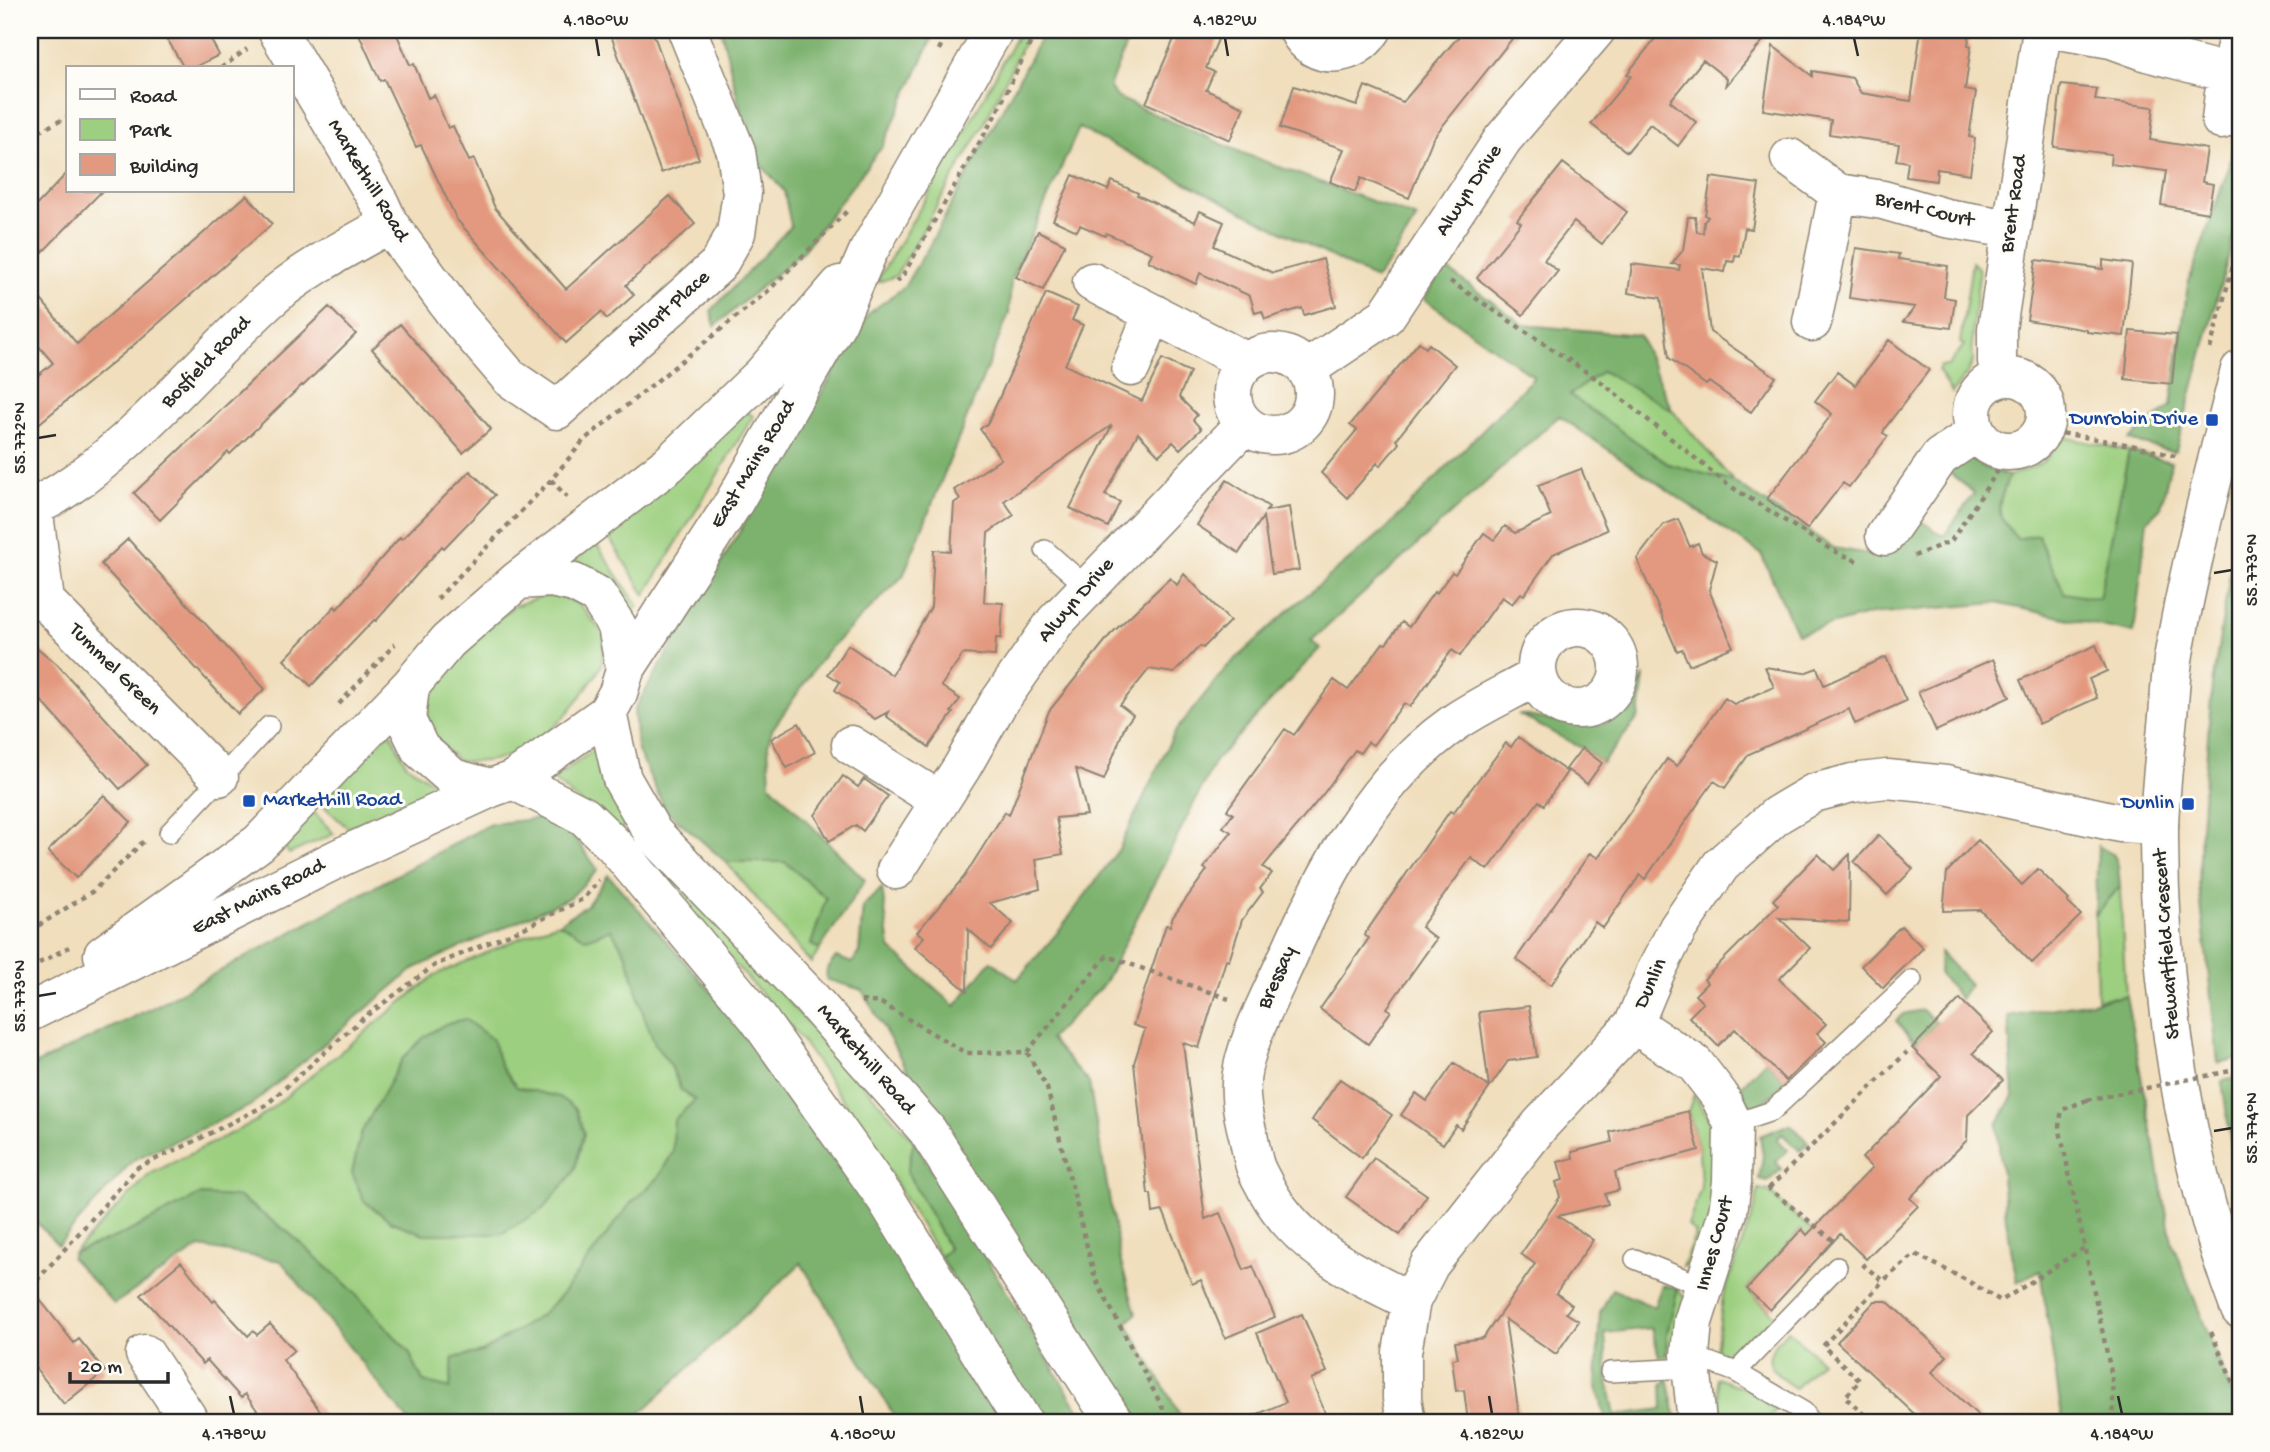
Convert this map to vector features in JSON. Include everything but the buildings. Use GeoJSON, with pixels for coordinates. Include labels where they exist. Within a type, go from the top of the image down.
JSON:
{"type":"FeatureCollection","features":[{"type":"Feature","properties":{"kind":"street","name":"Markethill Road"},"geometry":{"type":"LineString","coordinates":[[277,30],[380,204],[389,224],[457,316],[510,378],[557,410]]}},
{"type":"Feature","properties":{"kind":"street","name":"Aillort Place"},"geometry":{"type":"LineString","coordinates":[[557,410],[718,265],[736,233],[742,193],[736,151],[687,30]]}},
{"type":"Feature","properties":{"kind":"street","name":"East Mains Road"},"geometry":{"type":"LineString","coordinates":[[625,670],[734,502],[838,321],[868,251],[995,30]]}},
{"type":"Feature","properties":{"kind":"street"},"geometry":{"type":"LineString","coordinates":[[1297,30],[1311,46],[1327,53],[1344,52],[1360,45],[1372,30]]}},
{"type":"Feature","properties":{"kind":"street","name":"Alwyn Drive"},"geometry":{"type":"LineString","coordinates":[[1307,369],[1386,316],[1503,139],[1596,30]]}},
{"type":"Feature","properties":{"kind":"street","name":"Brent Road"},"geometry":{"type":"LineString","coordinates":[[2000,378],[1997,329],[2042,30]]}},
{"type":"Feature","properties":{"kind":"street"},"geometry":{"type":"LineString","coordinates":[[2059,30],[2111,39],[2147,52],[2228,73]]}},
{"type":"Feature","properties":{"kind":"street"},"geometry":{"type":"LineString","coordinates":[[2221,120],[2228,73],[2240,30]]}},
{"type":"Feature","properties":{"kind":"street","name":"Brent Court"},"geometry":{"type":"LineString","coordinates":[[1790,158],[1838,193],[1883,200],[1946,218],[2011,229]]}},
{"type":"Feature","properties":{"kind":"street"},"geometry":{"type":"LineString","coordinates":[[1812,321],[1838,193]]}},
{"type":"Feature","properties":{"kind":"street","name":"Bosfield Road"},"geometry":{"type":"LineString","coordinates":[[32,506],[64,489],[115,451],[157,414],[270,299],[330,257],[389,224]]}},
{"type":"Feature","properties":{"kind":"street","name":"East Mains Road"},"geometry":{"type":"LineString","coordinates":[[518,580],[669,464],[763,374],[868,251]]}},
{"type":"Feature","properties":{"kind":"street"},"geometry":{"type":"LineString","coordinates":[[1092,282],[1247,362]]}},
{"type":"Feature","properties":{"kind":"street"},"geometry":{"type":"LineString","coordinates":[[1131,367],[1153,313]]}},
{"type":"Feature","properties":{"kind":"street"},"geometry":{"type":"LineString","coordinates":[[1279,353],[1294,359],[1307,369],[1315,389],[1312,409],[1301,426],[1283,435],[1262,435],[1244,425],[1237,415],[1231,393],[1233,381],[1247,362],[1261,354],[1279,353]]}},
{"type":"Feature","properties":{"kind":"street","name":"Stewartfield Crescent"},"geometry":{"type":"LineString","coordinates":[[2240,370],[2194,555],[2175,650],[2160,825],[2162,921],[2175,1050],[2190,1136],[2223,1264],[2240,1309]]}},
{"type":"Feature","properties":{"kind":"street"},"geometry":{"type":"LineString","coordinates":[[2013,377],[2029,383],[2042,395],[2046,412],[2043,430],[2030,445],[2011,452],[1991,447],[1976,433],[1971,417],[1973,401],[1982,388],[2000,378],[2013,377]]}},
{"type":"Feature","properties":{"kind":"street","name":"Alwyn Drive"},"geometry":{"type":"LineString","coordinates":[[896,870],[997,705],[1055,622],[1244,425]]}},
{"type":"Feature","properties":{"kind":"street"},"geometry":{"type":"LineString","coordinates":[[1885,552],[1940,457],[1976,433]]}},
{"type":"Feature","properties":{"kind":"street","name":"Tummel Green"},"geometry":{"type":"LineString","coordinates":[[32,506],[45,601],[219,777]]}},
{"type":"Feature","properties":{"kind":"street"},"geometry":{"type":"LineString","coordinates":[[502,784],[607,713],[618,692],[625,670],[617,626],[597,595],[574,583],[551,578],[518,580],[448,641],[410,686],[406,720],[420,749],[453,778],[502,784],[584,816],[622,853],[757,1017],[886,1199],[1023,1422]]}},
{"type":"Feature","properties":{"kind":"street","name":"Bressay"},"geometry":{"type":"LineString","coordinates":[[1411,1301],[1378,1286],[1311,1245],[1277,1208],[1255,1168],[1241,1108],[1240,1084],[1243,1065],[1310,905],[1344,847],[1379,796],[1413,757],[1454,723],[1537,676]]}},
{"type":"Feature","properties":{"kind":"street","name":"East Mains Road"},"geometry":{"type":"LineString","coordinates":[[30,1007],[259,843],[410,686]]}},
{"type":"Feature","properties":{"kind":"street","name":"Markethill Road"},"geometry":{"type":"LineString","coordinates":[[607,713],[622,779],[653,833],[808,995],[927,1130],[1114,1422]]}},
{"type":"Feature","properties":{"kind":"street"},"geometry":{"type":"LineString","coordinates":[[851,744],[940,802]]}},
{"type":"Feature","properties":{"kind":"street","name":"Dunlin"},"geometry":{"type":"LineString","coordinates":[[1406,1422],[1402,1398],[1402,1352],[1411,1301],[1430,1264],[1540,1125],[1634,1024],[1678,928],[1721,865],[1777,815],[1814,793],[1852,783],[1887,779],[1946,785],[2120,823],[2160,825]]}},
{"type":"Feature","properties":{"kind":"street","name":"East Mains Road"},"geometry":{"type":"LineString","coordinates":[[30,1012],[341,857],[502,784]]}},
{"type":"Feature","properties":{"kind":"street","name":"Innes Court"},"geometry":{"type":"LineString","coordinates":[[1634,1024],[1695,1064],[1719,1095],[1733,1124],[1732,1182],[1728,1212],[1693,1322],[1691,1361],[1697,1422]]}},
{"type":"Feature","properties":{"kind":"street"},"geometry":{"type":"LineString","coordinates":[[145,1354],[187,1417],[187,1422]]}},
{"type":"Feature","properties":{"kind":"lane"},"geometry":{"type":"LineString","coordinates":[[1045,550],[1087,587]]}},
{"type":"Feature","properties":{"kind":"lane"},"geometry":{"type":"LineString","coordinates":[[169,833],[269,726]]}},
{"type":"Feature","properties":{"kind":"lane"},"geometry":{"type":"LineString","coordinates":[[1733,1124],[1772,1111],[1912,980]]}},
{"type":"Feature","properties":{"kind":"lane"},"geometry":{"type":"LineString","coordinates":[[1635,1259],[1705,1287]]}},
{"type":"Feature","properties":{"kind":"lane"},"geometry":{"type":"LineString","coordinates":[[1736,1372],[1837,1267]]}},
{"type":"Feature","properties":{"kind":"lane"},"geometry":{"type":"LineString","coordinates":[[1610,1372],[1691,1361],[1736,1372],[1804,1412],[1811,1422]]}},
{"type":"Feature","properties":{"kind":"path"},"geometry":{"type":"LineString","coordinates":[[936,55],[948,30]]}},
{"type":"Feature","properties":{"kind":"path"},"geometry":{"type":"LineString","coordinates":[[30,136],[66,118]]}},
{"type":"Feature","properties":{"kind":"path"},"geometry":{"type":"LineString","coordinates":[[428,609],[551,480],[584,440],[768,291],[849,210],[857,198]]}},
{"type":"Feature","properties":{"kind":"path"},"geometry":{"type":"LineString","coordinates":[[1423,262],[1600,381],[1727,484],[1830,549],[1885,552],[1951,541],[2011,452]]}},
{"type":"Feature","properties":{"kind":"path"},"geometry":{"type":"LineString","coordinates":[[2043,430],[2179,457]]}},
{"type":"Feature","properties":{"kind":"path"},"geometry":{"type":"LineString","coordinates":[[337,706],[399,639]]}},
{"type":"Feature","properties":{"kind":"path"},"geometry":{"type":"LineString","coordinates":[[30,931],[93,891],[148,837],[169,833]]}},
{"type":"Feature","properties":{"kind":"path"},"geometry":{"type":"LineString","coordinates":[[30,1288],[138,1167],[266,1105],[362,1019],[435,965],[524,928],[583,899],[622,853]]}},
{"type":"Feature","properties":{"kind":"path"},"geometry":{"type":"LineString","coordinates":[[808,995],[881,1003],[966,1053],[1027,1052],[1107,956],[1263,1012]]}},
{"type":"Feature","properties":{"kind":"path"},"geometry":{"type":"LineString","coordinates":[[1027,1052],[1047,1088],[1095,1278],[1170,1422]]}},
{"type":"Feature","properties":{"kind":"path"},"geometry":{"type":"LineString","coordinates":[[1769,1188],[1907,1052]]}},
{"type":"Feature","properties":{"kind":"path"},"geometry":{"type":"LineString","coordinates":[[2212,1062],[2215,1086]]}},
{"type":"Feature","properties":{"kind":"path"},"geometry":{"type":"LineString","coordinates":[[2114,1422],[2112,1377],[2059,1126],[2062,1110],[2087,1100],[2240,1069]]}},
{"type":"Feature","properties":{"kind":"path"},"geometry":{"type":"LineString","coordinates":[[1732,1182],[1769,1188],[1839,1245]]}},
{"type":"Feature","properties":{"kind":"path"},"geometry":{"type":"LineString","coordinates":[[1872,1422],[1845,1397],[1860,1381],[1823,1346],[1883,1281],[1915,1254],[2001,1301],[2084,1248]]}},
{"type":"Feature","properties":{"kind":"path"},"geometry":{"type":"LineString","coordinates":[[1858,1260],[1883,1281]]}},
{"type":"Feature","properties":{"kind":"green space"},"geometry":{"type":"Polygon","coordinates":[[[721,30],[936,30],[883,145],[802,252],[715,326],[711,311],[791,226],[784,191],[751,153],[721,30]]]}},
{"type":"Feature","properties":{"kind":"green space"},"geometry":{"type":"Polygon","coordinates":[[[1020,30],[1030,30],[982,128],[896,276],[876,283],[966,130],[1020,30]]]}},
{"type":"Feature","properties":{"kind":"green space"},"geometry":{"type":"Polygon","coordinates":[[[1045,30],[1132,30],[1109,87],[1118,98],[1245,154],[1417,218],[1390,261],[1375,279],[1079,128],[1011,280],[1009,313],[903,576],[826,652],[772,730],[768,744],[770,784],[865,880],[820,949],[811,945],[826,898],[785,862],[726,862],[665,809],[637,749],[634,710],[869,313],[903,288],[928,248],[1045,30]]]}},
{"type":"Feature","properties":{"kind":"green space"},"geometry":{"type":"Polygon","coordinates":[[[2240,107],[2240,214],[2176,450],[2172,452],[2129,440],[2171,406],[2188,284],[2229,167],[2240,107]]]}},
{"type":"Feature","properties":{"kind":"green space"},"geometry":{"type":"Polygon","coordinates":[[[1972,262],[1978,268],[1979,275],[1972,333],[1973,362],[1952,393],[1938,370],[1940,366],[1948,366],[1964,345],[1960,343],[1972,262]]]}},
{"type":"Feature","properties":{"kind":"green space"},"geometry":{"type":"Polygon","coordinates":[[[1444,267],[1524,325],[1639,335],[1672,410],[1602,371],[1570,395],[1668,464],[1734,482],[1834,548],[1869,554],[1878,541],[1916,518],[1944,536],[1974,493],[1945,469],[1965,456],[1985,468],[2009,476],[2000,503],[2004,522],[2017,539],[2038,535],[2064,593],[2099,599],[2129,451],[2171,462],[2161,507],[2147,521],[2134,633],[1996,603],[1871,614],[1797,634],[1761,554],[1559,416],[1311,641],[1320,648],[1215,761],[1104,984],[1050,1039],[1089,1083],[1120,1259],[1136,1314],[1127,1323],[1184,1422],[1129,1422],[913,1080],[862,990],[826,979],[827,969],[836,957],[852,963],[859,952],[863,906],[882,888],[890,948],[955,1006],[991,961],[1017,980],[1059,931],[1119,849],[1174,733],[1226,668],[1288,611],[1386,529],[1534,377],[1424,299],[1444,267]]]}},
{"type":"Feature","properties":{"kind":"green space"},"geometry":{"type":"Polygon","coordinates":[[[1602,371],[1672,410],[1734,482],[1668,464],[1569,395],[1602,371]]]}},
{"type":"Feature","properties":{"kind":"green space"},"geometry":{"type":"Polygon","coordinates":[[[746,411],[753,416],[645,595],[605,531],[746,411]]]}},
{"type":"Feature","properties":{"kind":"green space"},"geometry":{"type":"Polygon","coordinates":[[[2059,436],[2129,451],[2099,600],[2064,593],[2038,535],[2017,539],[2004,522],[1999,509],[2009,476],[2034,467],[2046,459],[2059,436]]]}},
{"type":"Feature","properties":{"kind":"green space"},"geometry":{"type":"Polygon","coordinates":[[[591,536],[638,606],[631,614],[601,575],[567,557],[591,536]]]}},
{"type":"Feature","properties":{"kind":"green space"},"geometry":{"type":"Polygon","coordinates":[[[2240,566],[2240,1058],[2218,1063],[2199,885],[2201,827],[2212,685],[2231,568],[2240,566]]]}},
{"type":"Feature","properties":{"kind":"green space"},"geometry":{"type":"Polygon","coordinates":[[[558,595],[579,604],[604,634],[602,662],[597,673],[571,709],[530,746],[497,759],[458,761],[429,731],[427,709],[434,687],[458,653],[514,606],[540,597],[558,595]]]}},
{"type":"Feature","properties":{"kind":"green space"},"geometry":{"type":"Polygon","coordinates":[[[1644,676],[1639,717],[1602,763],[1582,748],[1518,714],[1569,723],[1608,722],[1617,718],[1625,709],[1644,676]]]}},
{"type":"Feature","properties":{"kind":"green space"},"geometry":{"type":"Polygon","coordinates":[[[388,727],[406,764],[439,787],[348,828],[320,803],[388,727]]]}},
{"type":"Feature","properties":{"kind":"green space"},"geometry":{"type":"Polygon","coordinates":[[[597,747],[630,824],[616,831],[553,780],[597,747]]]}},
{"type":"Feature","properties":{"kind":"green space"},"geometry":{"type":"Polygon","coordinates":[[[313,811],[334,834],[289,854],[282,843],[313,811]]]}},
{"type":"Feature","properties":{"kind":"green space"},"geometry":{"type":"Polygon","coordinates":[[[542,818],[572,834],[598,870],[571,897],[415,968],[250,1106],[133,1160],[58,1245],[30,1216],[30,1067],[152,1008],[490,824],[542,818]]]}},
{"type":"Feature","properties":{"kind":"green space"},"geometry":{"type":"Polygon","coordinates":[[[637,833],[914,1141],[907,1172],[949,1249],[940,1257],[861,1126],[795,1031],[625,842],[637,833]]]}},
{"type":"Feature","properties":{"kind":"green space"},"geometry":{"type":"Polygon","coordinates":[[[2098,846],[2114,855],[2120,886],[2095,916],[2098,846]]]}},
{"type":"Feature","properties":{"kind":"green space"},"geometry":{"type":"Polygon","coordinates":[[[726,862],[785,862],[827,898],[811,944],[820,949],[811,963],[726,862]]]}},
{"type":"Feature","properties":{"kind":"green space"},"geometry":{"type":"Polygon","coordinates":[[[608,875],[777,1066],[855,1181],[1002,1422],[898,1422],[801,1263],[631,1422],[409,1422],[281,1261],[200,1247],[114,1304],[71,1258],[73,1253],[126,1233],[199,1195],[239,1197],[289,1233],[349,1287],[409,1352],[423,1382],[450,1389],[453,1358],[482,1352],[540,1316],[561,1295],[631,1203],[658,1178],[673,1152],[674,1120],[695,1100],[681,1090],[671,1066],[655,1044],[627,956],[611,929],[587,939],[559,923],[587,905],[608,875]]]}},
{"type":"Feature","properties":{"kind":"green space"},"geometry":{"type":"Polygon","coordinates":[[[2120,886],[2126,996],[2097,999],[2095,916],[2120,886]]]}},
{"type":"Feature","properties":{"kind":"green space"},"geometry":{"type":"Polygon","coordinates":[[[559,923],[587,939],[611,929],[627,956],[655,1044],[671,1066],[681,1090],[695,1100],[674,1120],[673,1152],[658,1178],[631,1203],[561,1295],[540,1316],[482,1352],[453,1358],[450,1389],[423,1382],[409,1352],[349,1287],[289,1233],[239,1197],[73,1253],[150,1174],[256,1121],[435,975],[559,923]]]}},
{"type":"Feature","properties":{"kind":"green space"},"geometry":{"type":"Polygon","coordinates":[[[1940,952],[1970,984],[1960,999],[1939,973],[1940,952]]]}},
{"type":"Feature","properties":{"kind":"green space"},"geometry":{"type":"Polygon","coordinates":[[[2126,996],[2172,1242],[2240,1415],[2240,1422],[2059,1422],[2062,1417],[2040,1270],[2017,1282],[2006,1219],[1997,1124],[2014,1096],[2008,1016],[2126,996]]]}},
{"type":"Feature","properties":{"kind":"green space"},"geometry":{"type":"Polygon","coordinates":[[[1922,1010],[1937,1023],[1917,1044],[1896,1021],[1903,1014],[1922,1010]]]}},
{"type":"Feature","properties":{"kind":"green space"},"geometry":{"type":"Polygon","coordinates":[[[465,1019],[492,1039],[501,1066],[517,1087],[559,1097],[576,1109],[584,1133],[574,1172],[543,1209],[501,1234],[424,1234],[392,1222],[364,1201],[352,1173],[361,1133],[403,1058],[424,1037],[445,1024],[465,1019]]]}},
{"type":"Feature","properties":{"kind":"green space"},"geometry":{"type":"Polygon","coordinates":[[[1766,1060],[1787,1082],[1753,1111],[1738,1089],[1766,1060]]]}},
{"type":"Feature","properties":{"kind":"green space"},"geometry":{"type":"Polygon","coordinates":[[[2240,1077],[2240,1186],[2234,1164],[2222,1081],[2240,1077]]]}},
{"type":"Feature","properties":{"kind":"green space"},"geometry":{"type":"Polygon","coordinates":[[[1694,1095],[1714,1127],[1716,1180],[1711,1217],[1693,1263],[1682,1267],[1696,1233],[1688,1226],[1701,1187],[1699,1150],[1688,1111],[1694,1095]]]}},
{"type":"Feature","properties":{"kind":"green space"},"geometry":{"type":"Polygon","coordinates":[[[1790,1124],[1808,1142],[1800,1151],[1782,1134],[1777,1139],[1788,1150],[1776,1162],[1782,1169],[1768,1181],[1759,1179],[1763,1156],[1760,1136],[1790,1124]]]}},
{"type":"Feature","properties":{"kind":"green space"},"geometry":{"type":"Polygon","coordinates":[[[914,1141],[1086,1422],[1040,1422],[940,1257],[949,1249],[907,1172],[914,1141]]]}},
{"type":"Feature","properties":{"kind":"green space"},"geometry":{"type":"Polygon","coordinates":[[[1758,1189],[1768,1191],[1829,1246],[1825,1251],[1801,1230],[1747,1289],[1776,1317],[1742,1352],[1725,1356],[1716,1353],[1723,1297],[1756,1204],[1758,1189]]]}},
{"type":"Feature","properties":{"kind":"green space"},"geometry":{"type":"Polygon","coordinates":[[[1662,1285],[1678,1288],[1667,1333],[1666,1356],[1659,1357],[1652,1328],[1605,1333],[1608,1381],[1615,1415],[1663,1409],[1662,1386],[1668,1377],[1676,1417],[1674,1422],[1606,1422],[1596,1383],[1600,1313],[1612,1289],[1654,1307],[1662,1285]]]}},
{"type":"Feature","properties":{"kind":"green space"},"geometry":{"type":"Polygon","coordinates":[[[1678,1288],[1684,1297],[1675,1351],[1666,1356],[1667,1333],[1678,1288]]]}},
{"type":"Feature","properties":{"kind":"green space"},"geometry":{"type":"Polygon","coordinates":[[[1788,1330],[1821,1361],[1795,1388],[1777,1374],[1770,1362],[1773,1348],[1788,1330]]]}},
{"type":"Feature","properties":{"kind":"green space"},"geometry":{"type":"Polygon","coordinates":[[[1717,1378],[1757,1393],[1777,1409],[1764,1422],[1721,1422],[1717,1378]]]}},
{"type":"Feature","properties":{"kind":"place","name":"Dunrobin Drive"},"geometry":{"type":"Point","coordinates":[2212,420]}},
{"type":"Feature","properties":{"kind":"place","name":"Markethill Road"},"geometry":{"type":"Point","coordinates":[249,801]}},
{"type":"Feature","properties":{"kind":"place","name":"Dunlin"},"geometry":{"type":"Point","coordinates":[2188,804]}}]}
